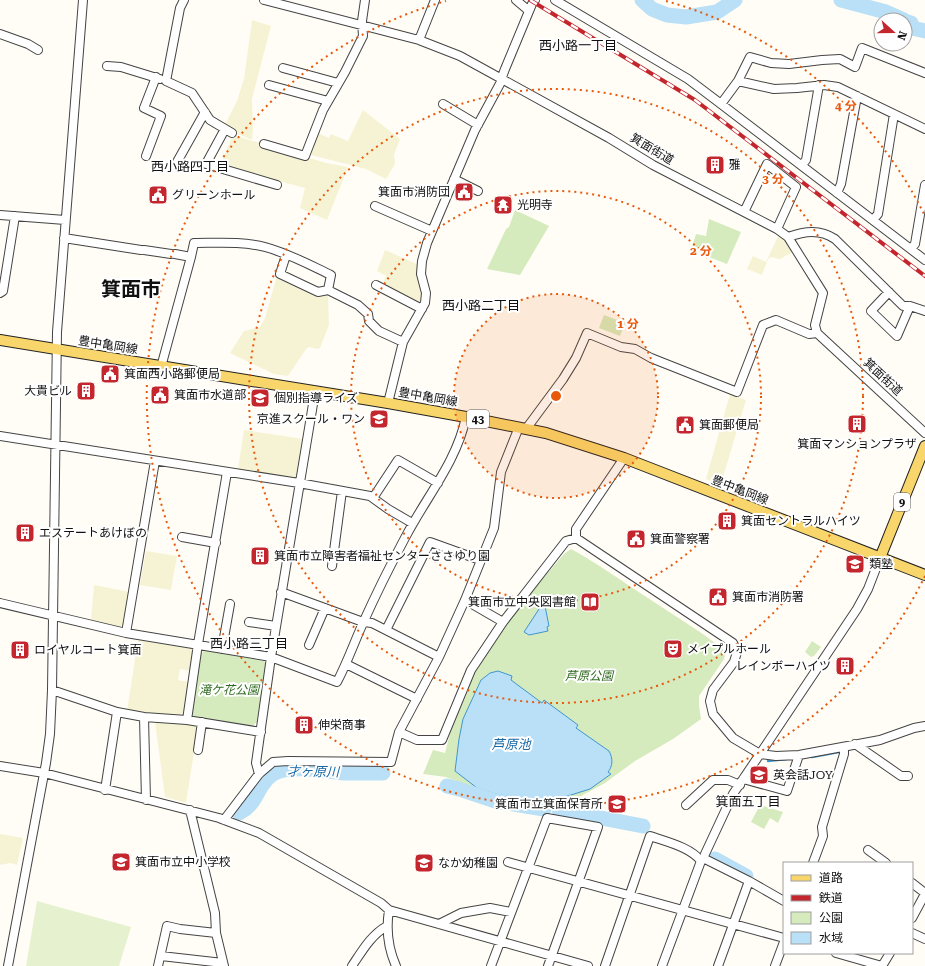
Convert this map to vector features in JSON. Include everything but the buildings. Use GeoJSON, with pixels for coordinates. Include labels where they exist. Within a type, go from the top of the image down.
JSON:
{"type":"FeatureCollection","features":[{"type":"Feature","properties":{"kind":"main road","name":"豊中亀岡線"},"geometry":{"type":"LineString","coordinates":[[0,340],[388,403],[546,433],[624,458],[891,561],[925,576]]}},
{"type":"Feature","properties":{"kind":"main road","name":"9"},"geometry":{"type":"LineString","coordinates":[[880,558],[925,446]]}},
{"type":"Feature","properties":{"kind":"street"},"geometry":{"type":"LineString","coordinates":[[8,966],[50,734],[52,690],[57,332],[83,0]]}},
{"type":"Feature","properties":{"kind":"street"},"geometry":{"type":"LineString","coordinates":[[166,81],[180,8],[184,0]]}},
{"type":"Feature","properties":{"kind":"street","name":"箕面街道"},"geometry":{"type":"LineString","coordinates":[[264,0],[419,40],[460,56],[609,138],[653,166],[777,228],[788,237],[823,293],[815,325],[817,333],[925,433]]}},
{"type":"Feature","properties":{"kind":"street"},"geometry":{"type":"LineString","coordinates":[[264,144],[305,156],[323,110],[363,36],[362,21],[365,0]]}},
{"type":"Feature","properties":{"kind":"street"},"geometry":{"type":"LineString","coordinates":[[419,40],[435,0]]}},
{"type":"Feature","properties":{"kind":"street"},"geometry":{"type":"LineString","coordinates":[[516,0],[529,11]]}},
{"type":"Feature","properties":{"kind":"street"},"geometry":{"type":"LineString","coordinates":[[388,403],[403,342],[425,303],[426,293],[421,274],[422,261],[427,243],[478,125],[502,80],[529,11],[535,0]]}},
{"type":"Feature","properties":{"kind":"street"},"geometry":{"type":"LineString","coordinates":[[555,0],[688,79],[925,260]]}},
{"type":"Feature","properties":{"kind":"street"},"geometry":{"type":"LineString","coordinates":[[0,34],[28,44],[38,50]]}},
{"type":"Feature","properties":{"kind":"street"},"geometry":{"type":"LineString","coordinates":[[721,104],[738,81],[750,57],[771,63],[789,64],[840,59],[855,67],[862,48],[925,73]]}},
{"type":"Feature","properties":{"kind":"street"},"geometry":{"type":"LineString","coordinates":[[107,66],[121,66],[156,77],[192,93],[210,120],[228,131],[206,164],[277,184]]}},
{"type":"Feature","properties":{"kind":"street"},"geometry":{"type":"LineString","coordinates":[[283,68],[338,83]]}},
{"type":"Feature","properties":{"kind":"street"},"geometry":{"type":"LineString","coordinates":[[146,156],[161,116],[144,108],[156,77]]}},
{"type":"Feature","properties":{"kind":"street"},"geometry":{"type":"LineString","coordinates":[[738,81],[774,89],[819,85],[838,87],[925,129]]}},
{"type":"Feature","properties":{"kind":"street"},"geometry":{"type":"LineString","coordinates":[[269,85],[328,101]]}},
{"type":"Feature","properties":{"kind":"street"},"geometry":{"type":"LineString","coordinates":[[802,165],[806,160],[819,85]]}},
{"type":"Feature","properties":{"kind":"street"},"geometry":{"type":"LineString","coordinates":[[837,193],[841,184],[856,96]]}},
{"type":"Feature","properties":{"kind":"street"},"geometry":{"type":"LineString","coordinates":[[443,104],[478,125]]}},
{"type":"Feature","properties":{"kind":"street"},"geometry":{"type":"LineString","coordinates":[[177,162],[205,112]]}},
{"type":"Feature","properties":{"kind":"street"},"geometry":{"type":"LineString","coordinates":[[873,220],[878,214],[894,114]]}},
{"type":"Feature","properties":{"kind":"street"},"geometry":{"type":"LineString","coordinates":[[744,212],[767,164],[796,187],[777,228]]}},
{"type":"Feature","properties":{"kind":"street"},"geometry":{"type":"LineString","coordinates":[[454,179],[478,191]]}},
{"type":"Feature","properties":{"kind":"street"},"geometry":{"type":"LineString","coordinates":[[911,249],[915,244],[925,189]]}},
{"type":"Feature","properties":{"kind":"street"},"geometry":{"type":"LineString","coordinates":[[375,206],[432,231]]}},
{"type":"Feature","properties":{"kind":"street"},"geometry":{"type":"LineString","coordinates":[[0,215],[65,220]]}},
{"type":"Feature","properties":{"kind":"street"},"geometry":{"type":"LineString","coordinates":[[0,294],[3,291],[15,216]]}},
{"type":"Feature","properties":{"kind":"street"},"geometry":{"type":"LineString","coordinates":[[788,237],[801,232],[815,231],[830,236],[835,239],[903,306],[910,306],[925,311]]}},
{"type":"Feature","properties":{"kind":"street"},"geometry":{"type":"LineString","coordinates":[[64,238],[191,257]]}},
{"type":"Feature","properties":{"kind":"street"},"geometry":{"type":"LineString","coordinates":[[161,367],[194,243],[237,243],[264,247],[331,275],[328,290]]}},
{"type":"Feature","properties":{"kind":"street"},"geometry":{"type":"LineString","coordinates":[[286,255],[280,274],[318,292],[328,290],[358,305],[368,314],[369,321],[378,331],[403,342]]}},
{"type":"Feature","properties":{"kind":"street"},"geometry":{"type":"LineString","coordinates":[[376,286],[422,309]]}},
{"type":"Feature","properties":{"kind":"street"},"geometry":{"type":"LineString","coordinates":[[889,292],[871,311],[897,336],[910,306]]}},
{"type":"Feature","properties":{"kind":"street"},"geometry":{"type":"LineString","coordinates":[[224,820],[259,774],[273,762],[391,762],[399,732],[439,657],[465,600],[494,528],[501,472],[522,428],[563,378],[576,358],[587,333],[621,347],[635,350],[651,358],[737,392],[763,325],[776,320],[809,334],[817,333]]}},
{"type":"Feature","properties":{"kind":"street"},"geometry":{"type":"LineString","coordinates":[[259,774],[256,763],[271,657],[315,392]]}},
{"type":"Feature","properties":{"kind":"street"},"geometry":{"type":"LineString","coordinates":[[0,603],[126,633],[271,657],[337,682],[363,622],[412,523],[438,483],[457,449],[466,417]]}},
{"type":"Feature","properties":{"kind":"street"},"geometry":{"type":"LineString","coordinates":[[0,436],[299,483],[370,496],[412,523]]}},
{"type":"Feature","properties":{"kind":"street"},"geometry":{"type":"LineString","coordinates":[[576,538],[576,529],[624,458]]}},
{"type":"Feature","properties":{"kind":"street"},"geometry":{"type":"LineString","coordinates":[[373,498],[398,460],[438,483]]}},
{"type":"Feature","properties":{"kind":"street"},"geometry":{"type":"LineString","coordinates":[[126,633],[155,461]]}},
{"type":"Feature","properties":{"kind":"street"},"geometry":{"type":"LineString","coordinates":[[187,720],[198,644],[227,472]]}},
{"type":"Feature","properties":{"kind":"street"},"geometry":{"type":"LineString","coordinates":[[332,566],[342,491]]}},
{"type":"Feature","properties":{"kind":"street"},"geometry":{"type":"LineString","coordinates":[[182,537],[216,543]]}},
{"type":"Feature","properties":{"kind":"street"},"geometry":{"type":"LineString","coordinates":[[399,732],[417,740],[442,740],[471,670],[503,622],[566,541],[576,538]]}},
{"type":"Feature","properties":{"kind":"street"},"geometry":{"type":"LineString","coordinates":[[576,538],[733,643],[736,652],[734,662],[713,690],[710,701],[713,714],[733,738],[760,754],[776,756],[799,755],[880,740],[914,728],[925,726]]}},
{"type":"Feature","properties":{"kind":"street"},"geometry":{"type":"LineString","coordinates":[[386,630],[430,542],[480,560]]}},
{"type":"Feature","properties":{"kind":"street"},"geometry":{"type":"LineString","coordinates":[[783,900],[705,857],[733,794],[857,609],[868,589],[880,558]]}},
{"type":"Feature","properties":{"kind":"street"},"geometry":{"type":"LineString","coordinates":[[281,592],[363,622],[372,623],[439,657]]}},
{"type":"Feature","properties":{"kind":"street"},"geometry":{"type":"LineString","coordinates":[[465,600],[503,622]]}},
{"type":"Feature","properties":{"kind":"street"},"geometry":{"type":"LineString","coordinates":[[222,649],[230,604]]}},
{"type":"Feature","properties":{"kind":"street"},"geometry":{"type":"LineString","coordinates":[[309,645],[325,608]]}},
{"type":"Feature","properties":{"kind":"street"},"geometry":{"type":"LineString","coordinates":[[249,622],[276,626]]}},
{"type":"Feature","properties":{"kind":"street"},"geometry":{"type":"LineString","coordinates":[[346,664],[417,699]]}},
{"type":"Feature","properties":{"kind":"street"},"geometry":{"type":"LineString","coordinates":[[52,690],[117,712],[144,717],[202,722],[261,732]]}},
{"type":"Feature","properties":{"kind":"street"},"geometry":{"type":"LineString","coordinates":[[105,790],[117,712]]}},
{"type":"Feature","properties":{"kind":"street"},"geometry":{"type":"LineString","coordinates":[[144,717],[146,800]]}},
{"type":"Feature","properties":{"kind":"street"},"geometry":{"type":"LineString","coordinates":[[198,750],[202,722]]}},
{"type":"Feature","properties":{"kind":"street"},"geometry":{"type":"LineString","coordinates":[[855,744],[901,776],[908,776]]}},
{"type":"Feature","properties":{"kind":"street"},"geometry":{"type":"LineString","coordinates":[[813,862],[823,836],[822,827],[844,754],[844,747]]}},
{"type":"Feature","properties":{"kind":"street"},"geometry":{"type":"LineString","coordinates":[[686,805],[713,780],[728,780],[787,791],[799,755]]}},
{"type":"Feature","properties":{"kind":"street"},"geometry":{"type":"LineString","coordinates":[[0,766],[44,773],[224,820],[259,832],[381,903],[389,910],[588,966]]}},
{"type":"Feature","properties":{"kind":"street"},"geometry":{"type":"LineString","coordinates":[[161,956],[223,964],[216,933],[215,913],[190,810]]}},
{"type":"Feature","properties":{"kind":"street"},"geometry":{"type":"LineString","coordinates":[[491,966],[547,818],[598,827],[548,966]]}},
{"type":"Feature","properties":{"kind":"street"},"geometry":{"type":"LineString","coordinates":[[605,966],[650,836],[678,845],[697,856],[701,861],[662,966]]}},
{"type":"Feature","properties":{"kind":"street"},"geometry":{"type":"LineString","coordinates":[[868,850],[885,862]]}},
{"type":"Feature","properties":{"kind":"street"},"geometry":{"type":"LineString","coordinates":[[508,862],[732,925],[783,938]]}},
{"type":"Feature","properties":{"kind":"street"},"geometry":{"type":"LineString","coordinates":[[718,966],[749,881]]}},
{"type":"Feature","properties":{"kind":"street"},"geometry":{"type":"LineString","coordinates":[[913,884],[925,894],[913,916]]}},
{"type":"Feature","properties":{"kind":"street"},"geometry":{"type":"LineString","coordinates":[[913,917],[925,907]]}},
{"type":"Feature","properties":{"kind":"street"},"geometry":{"type":"LineString","coordinates":[[439,924],[461,913],[490,908],[511,912]]}},
{"type":"Feature","properties":{"kind":"street"},"geometry":{"type":"LineString","coordinates":[[389,910],[387,926],[393,964]]}},
{"type":"Feature","properties":{"kind":"street"},"geometry":{"type":"LineString","coordinates":[[158,966],[167,926],[216,933]]}},
{"type":"Feature","properties":{"kind":"street"},"geometry":{"type":"LineString","coordinates":[[352,966],[370,940],[378,931],[387,926]]}},
{"type":"Feature","properties":{"kind":"street"},"geometry":{"type":"LineString","coordinates":[[913,933],[925,939]]}},
{"type":"Feature","properties":{"kind":"street"},"geometry":{"type":"LineString","coordinates":[[775,966],[783,945]]}},
{"type":"Feature","properties":{"kind":"street"},"geometry":{"type":"LineString","coordinates":[[840,954],[882,966],[889,954]]}},
{"type":"Feature","properties":{"kind":"shaded area"},"geometry":{"type":"Polygon","coordinates":[[[252,20],[271,26],[252,99],[252,140],[224,127],[237,101],[244,79],[252,20]]]}},
{"type":"Feature","properties":{"kind":"shaded area"},"geometry":{"type":"Polygon","coordinates":[[[363,110],[400,139],[394,155],[395,164],[386,179],[366,169],[311,155],[318,133],[329,138],[331,134],[348,141],[363,110]]]}},
{"type":"Feature","properties":{"kind":"shaded area"},"geometry":{"type":"Polygon","coordinates":[[[233,135],[326,163],[348,167],[327,220],[300,208],[305,188],[220,165],[233,135]]]}},
{"type":"Feature","properties":{"kind":"shaded area"},"geometry":{"type":"Polygon","coordinates":[[[779,234],[783,237],[793,252],[780,259],[771,257],[768,259],[762,275],[747,269],[753,256],[766,262],[779,234]]]}},
{"type":"Feature","properties":{"kind":"shaded area"},"geometry":{"type":"Polygon","coordinates":[[[385,250],[419,265],[417,276],[424,291],[421,306],[382,285],[386,276],[377,271],[385,250]]]}},
{"type":"Feature","properties":{"kind":"shaded area"},"geometry":{"type":"Polygon","coordinates":[[[277,276],[328,294],[329,325],[320,348],[317,349],[309,347],[306,349],[288,376],[274,374],[230,353],[244,331],[260,327],[265,318],[277,276]]]}},
{"type":"Feature","properties":{"kind":"shaded area"},"geometry":{"type":"Polygon","coordinates":[[[730,394],[746,400],[721,484],[706,479],[730,394]]]}},
{"type":"Feature","properties":{"kind":"shaded area"},"geometry":{"type":"Polygon","coordinates":[[[244,430],[303,439],[297,475],[292,479],[238,469],[244,430]]]}},
{"type":"Feature","properties":{"kind":"shaded area"},"geometry":{"type":"Polygon","coordinates":[[[146,551],[177,556],[171,590],[140,585],[146,551]]]}},
{"type":"Feature","properties":{"kind":"shaded area"},"geometry":{"type":"Polygon","coordinates":[[[94,585],[130,592],[125,624],[121,627],[91,620],[94,585]]]}},
{"type":"Feature","properties":{"kind":"shaded area"},"geometry":{"type":"Polygon","coordinates":[[[138,640],[191,648],[194,651],[190,671],[180,669],[178,680],[189,682],[184,712],[180,715],[127,711],[138,640]]]}},
{"type":"Feature","properties":{"kind":"shaded area"},"geometry":{"type":"Polygon","coordinates":[[[155,722],[187,724],[198,727],[186,803],[165,797],[155,722]]]}},
{"type":"Feature","properties":{"kind":"shaded area"},"geometry":{"type":"Polygon","coordinates":[[[0,834],[23,838],[17,865],[10,863],[0,865],[0,834]]]}},
{"type":"Feature","properties":{"kind":"green space"},"geometry":{"type":"Polygon","coordinates":[[[515,210],[549,226],[520,275],[487,269],[506,229],[509,227],[515,210]]]}},
{"type":"Feature","properties":{"kind":"green space"},"geometry":{"type":"Polygon","coordinates":[[[709,219],[741,232],[727,264],[709,257],[707,252],[692,247],[696,234],[706,236],[709,219]]]}},
{"type":"Feature","properties":{"kind":"green space"},"geometry":{"type":"Polygon","coordinates":[[[604,315],[625,323],[620,336],[599,328],[604,315]]]}},
{"type":"Feature","properties":{"kind":"green space","name":"芦原公園"},"geometry":{"type":"Polygon","coordinates":[[[571,549],[689,625],[726,652],[724,659],[699,696],[701,719],[673,739],[635,761],[605,783],[581,796],[558,804],[527,804],[491,795],[446,777],[423,774],[433,750],[445,753],[452,726],[466,696],[470,680],[494,640],[529,595],[564,554],[571,549]]]}},
{"type":"Feature","properties":{"kind":"green space"},"geometry":{"type":"Polygon","coordinates":[[[812,641],[821,647],[814,656],[811,657],[805,652],[812,641]]]}},
{"type":"Feature","properties":{"kind":"green space","name":"滝ケ花公園"},"geometry":{"type":"Polygon","coordinates":[[[205,650],[264,661],[266,664],[257,722],[252,726],[195,719],[192,716],[201,654],[205,650]]]}},
{"type":"Feature","properties":{"kind":"green space"},"geometry":{"type":"Polygon","coordinates":[[[760,805],[783,812],[778,823],[770,818],[764,829],[751,822],[760,805]]]}},
{"type":"Feature","properties":{"kind":"green space"},"geometry":{"type":"Polygon","coordinates":[[[37,901],[131,927],[119,966],[26,966],[37,901]]]}},
{"type":"Feature","properties":{"kind":"water"},"geometry":{"type":"Polygon","coordinates":[[[541,606],[545,606],[549,626],[547,627],[548,631],[529,635],[524,632],[541,606]]]}},
{"type":"Feature","properties":{"kind":"water","name":"芦原池"},"geometry":{"type":"Polygon","coordinates":[[[498,671],[512,676],[511,680],[542,703],[544,700],[578,725],[576,728],[609,751],[612,762],[608,772],[611,774],[590,789],[555,800],[523,799],[495,794],[477,788],[455,771],[463,719],[481,680],[490,673],[498,671]]]}},
{"type":"Feature","properties":{"kind":"waterway"},"geometry":{"type":"LineString","coordinates":[[642,0],[652,9],[667,15],[686,17],[717,12],[735,0]]}},
{"type":"Feature","properties":{"kind":"waterway"},"geometry":{"type":"LineString","coordinates":[[841,0],[886,12]]}},
{"type":"Feature","properties":{"kind":"waterway"},"geometry":{"type":"LineString","coordinates":[[913,28],[925,31]]}},
{"type":"Feature","properties":{"kind":"waterway"},"geometry":{"type":"LineString","coordinates":[[812,757],[839,752]]}},
{"type":"Feature","properties":{"kind":"waterway"},"geometry":{"type":"LineString","coordinates":[[768,761],[787,759]]}},
{"type":"Feature","properties":{"kind":"waterway","name":"才ヶ原川"},"geometry":{"type":"LineString","coordinates":[[239,813],[246,809],[267,778],[280,771],[297,769],[343,773],[383,773]]}},
{"type":"Feature","properties":{"kind":"waterway","name":"才ヶ原川"},"geometry":{"type":"LineString","coordinates":[[447,786],[495,801],[544,809]]}},
{"type":"Feature","properties":{"kind":"waterway","name":"才ヶ原川"},"geometry":{"type":"LineString","coordinates":[[559,810],[643,826]]}},
{"type":"Feature","properties":{"kind":"waterway","name":"才ヶ原川"},"geometry":{"type":"LineString","coordinates":[[715,859],[746,876]]}},
{"type":"Feature","properties":{"kind":"railway"},"geometry":{"type":"LineString","coordinates":[[530,0],[695,100],[925,276]]}},
{"type":"Feature","properties":{"kind":"place","name":"雅"},"geometry":{"type":"Point","coordinates":[715,165]}},
{"type":"Feature","properties":{"kind":"place","name":"箕面市消防団"},"geometry":{"type":"Point","coordinates":[464,192]}},
{"type":"Feature","properties":{"kind":"place","name":"グリーンホール"},"geometry":{"type":"Point","coordinates":[158,195]}},
{"type":"Feature","properties":{"kind":"place","name":"光明寺"},"geometry":{"type":"Point","coordinates":[503,205]}},
{"type":"Feature","properties":{"kind":"place","name":"箕面西小路郵便局"},"geometry":{"type":"Point","coordinates":[110,374]}},
{"type":"Feature","properties":{"kind":"place","name":"大貴ビル"},"geometry":{"type":"Point","coordinates":[86,391]}},
{"type":"Feature","properties":{"kind":"place","name":"箕面市水道部"},"geometry":{"type":"Point","coordinates":[160,395]}},
{"type":"Feature","properties":{"kind":"place","name":"個別指導ライズ"},"geometry":{"type":"Point","coordinates":[260,398]}},
{"type":"Feature","properties":{"kind":"place","name":"京進スクール・ワン"},"geometry":{"type":"Point","coordinates":[379,419]}},
{"type":"Feature","properties":{"kind":"place","name":"箕面マンションプラザ"},"geometry":{"type":"Point","coordinates":[857,424]}},
{"type":"Feature","properties":{"kind":"place","name":"箕面郵便局"},"geometry":{"type":"Point","coordinates":[685,425]}},
{"type":"Feature","properties":{"kind":"place","name":"箕面セントラルハイツ"},"geometry":{"type":"Point","coordinates":[727,521]}},
{"type":"Feature","properties":{"kind":"place","name":"エステートあけぼの"},"geometry":{"type":"Point","coordinates":[25,533]}},
{"type":"Feature","properties":{"kind":"place","name":"箕面警察署"},"geometry":{"type":"Point","coordinates":[636,539]}},
{"type":"Feature","properties":{"kind":"place","name":"箕面市立障害者福祉センターささゆり園"},"geometry":{"type":"Point","coordinates":[260,556]}},
{"type":"Feature","properties":{"kind":"place","name":"類塾"},"geometry":{"type":"Point","coordinates":[855,564]}},
{"type":"Feature","properties":{"kind":"place","name":"箕面市消防署"},"geometry":{"type":"Point","coordinates":[718,597]}},
{"type":"Feature","properties":{"kind":"place","name":"箕面市立中央図書館"},"geometry":{"type":"Point","coordinates":[590,602]}},
{"type":"Feature","properties":{"kind":"place","name":"メイプルホール"},"geometry":{"type":"Point","coordinates":[673,649]}},
{"type":"Feature","properties":{"kind":"place","name":"ロイヤルコート箕面"},"geometry":{"type":"Point","coordinates":[20,650]}},
{"type":"Feature","properties":{"kind":"place","name":"レインボーハイツ"},"geometry":{"type":"Point","coordinates":[845,666]}},
{"type":"Feature","properties":{"kind":"place","name":"伸栄商事"},"geometry":{"type":"Point","coordinates":[304,725]}},
{"type":"Feature","properties":{"kind":"place","name":"英会話JOY"},"geometry":{"type":"Point","coordinates":[759,775]}},
{"type":"Feature","properties":{"kind":"place","name":"箕面市立箕面保育所"},"geometry":{"type":"Point","coordinates":[617,804]}},
{"type":"Feature","properties":{"kind":"place","name":"箕面市立中小学校"},"geometry":{"type":"Point","coordinates":[121,862]}},
{"type":"Feature","properties":{"kind":"place","name":"なか幼稚園"},"geometry":{"type":"Point","coordinates":[424,863]}},
{"type":"Feature","properties":{"kind":"district","name":"西小路一丁目"},"geometry":{"type":"Point","coordinates":[578,45]}},
{"type":"Feature","properties":{"kind":"district","name":"西小路四丁目"},"geometry":{"type":"Point","coordinates":[190,166]}},
{"type":"Feature","properties":{"kind":"district","name":"箕面市"},"geometry":{"type":"Point","coordinates":[131,289]}},
{"type":"Feature","properties":{"kind":"district","name":"西小路二丁目"},"geometry":{"type":"Point","coordinates":[481,305]}},
{"type":"Feature","properties":{"kind":"district","name":"西小路三丁目"},"geometry":{"type":"Point","coordinates":[249,643]}},
{"type":"Feature","properties":{"kind":"district","name":"箕面五丁目"},"geometry":{"type":"Point","coordinates":[748,801]}}]}
